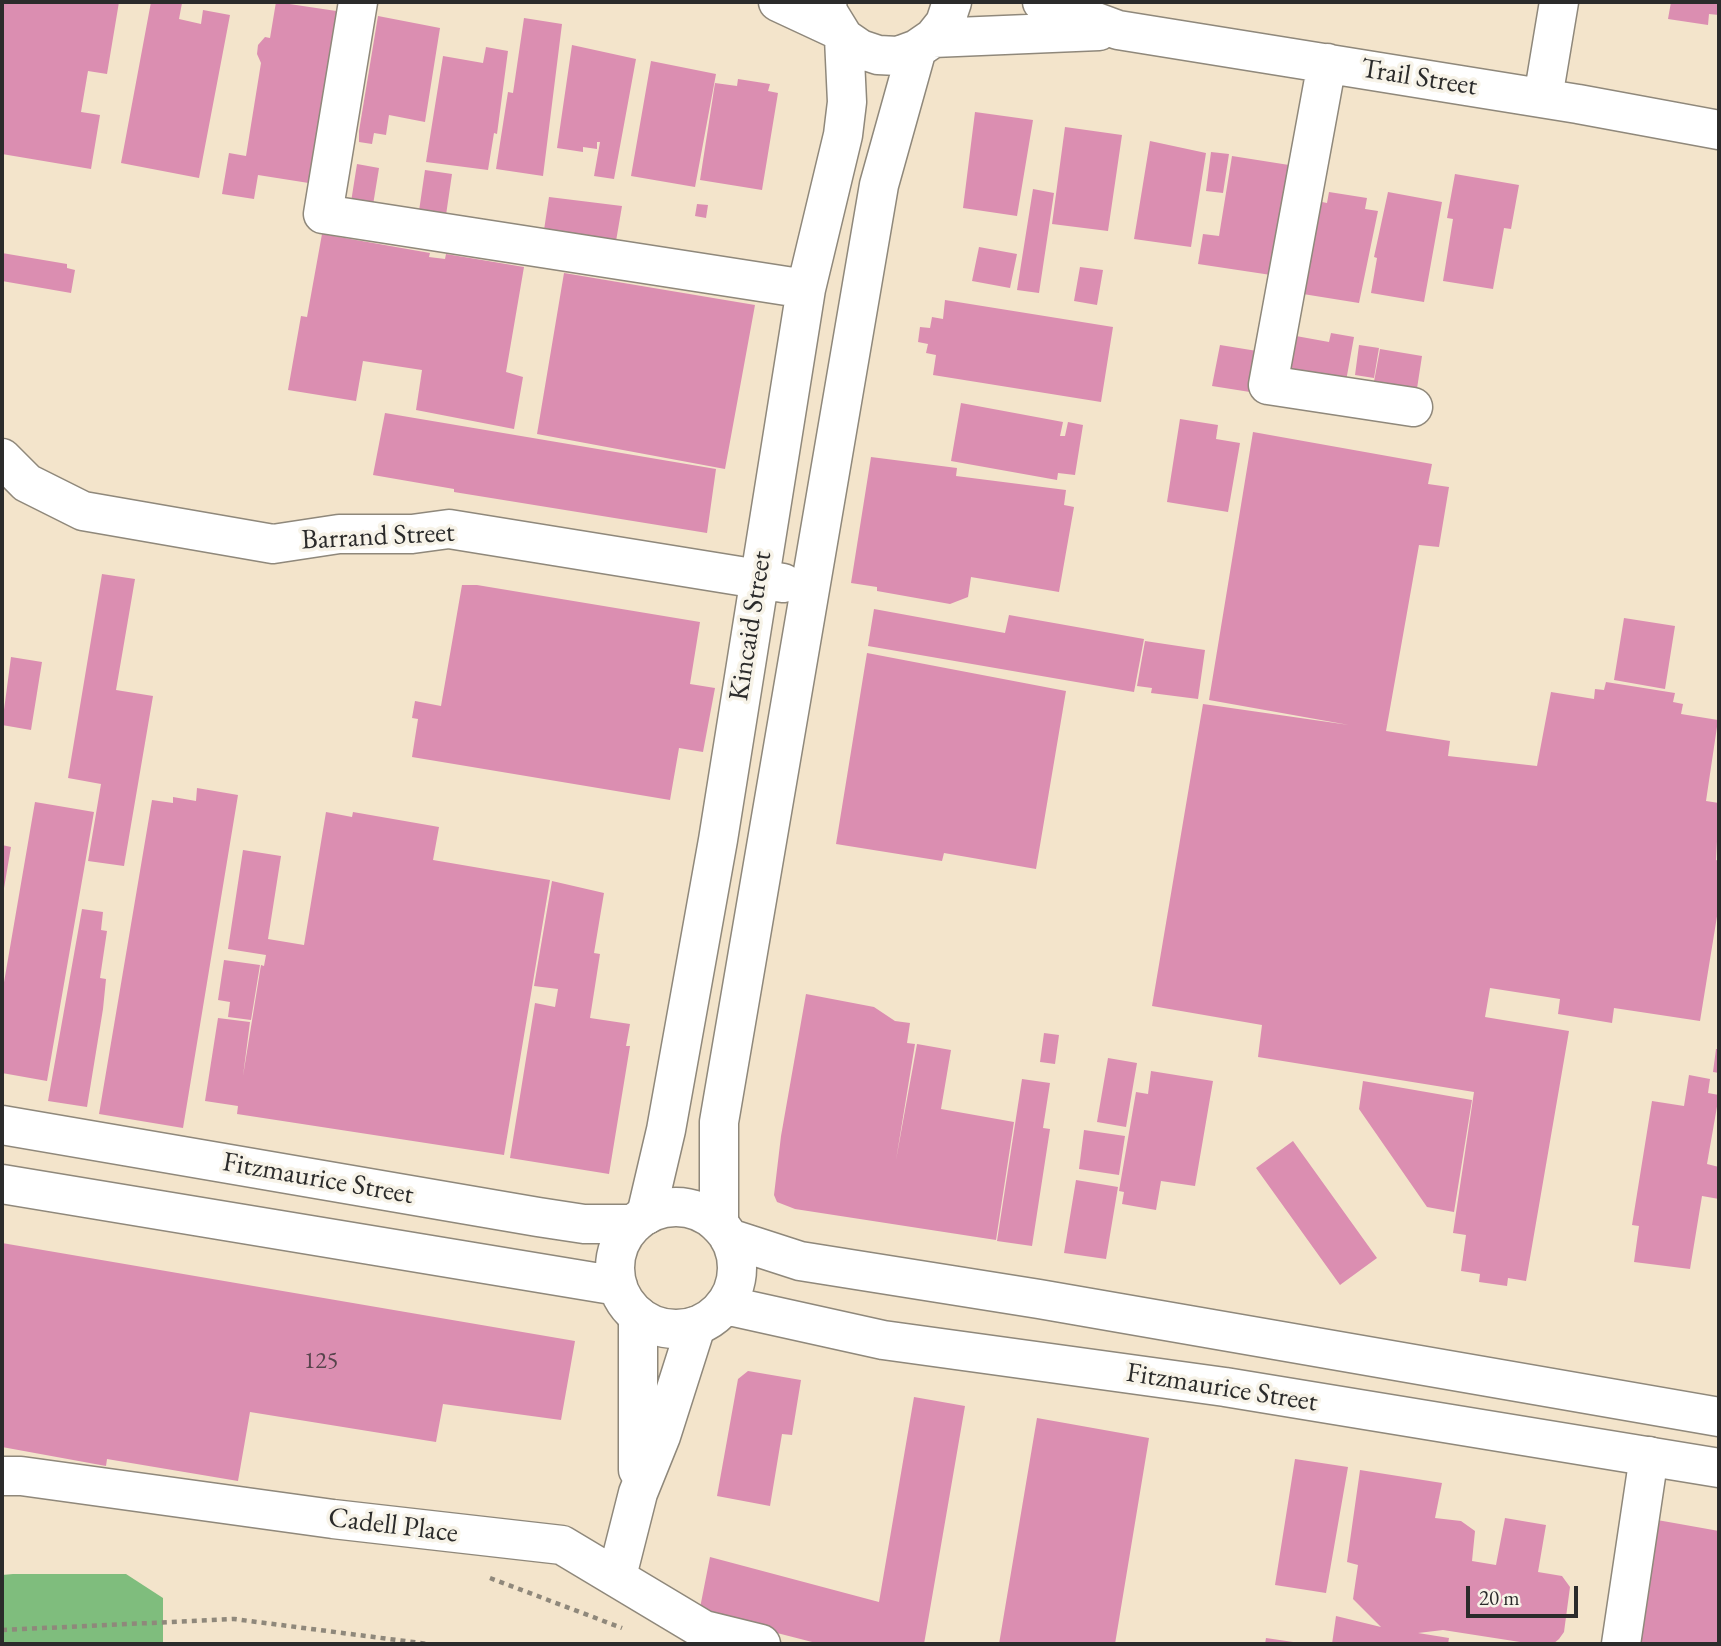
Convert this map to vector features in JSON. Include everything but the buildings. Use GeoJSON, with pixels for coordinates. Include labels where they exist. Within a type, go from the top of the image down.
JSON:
{"type":"FeatureCollection","features":[{"type":"Feature","properties":{"kind":"street"},"geometry":{"type":"LineString","coordinates":[[358,2],[323,214],[806,289]]}},
{"type":"Feature","properties":{"kind":"street"},"geometry":{"type":"LineString","coordinates":[[778,2],[836,23]]}},
{"type":"Feature","properties":{"kind":"street","name":"Kincaid Street"},"geometry":{"type":"LineString","coordinates":[[724,1232],[719,1122],[879,185],[925,44],[945,23],[952,2]]}},
{"type":"Feature","properties":{"kind":"street","name":"Trail Street"},"geometry":{"type":"LineString","coordinates":[[1042,2],[1118,30],[1543,98],[1719,130]]}},
{"type":"Feature","properties":{"kind":"street"},"geometry":{"type":"LineString","coordinates":[[1543,98],[1559,2]]}},
{"type":"Feature","properties":{"kind":"street","name":"Kincaid Street"},"geometry":{"type":"LineString","coordinates":[[640,1219],[666,1130],[708,893],[806,289],[843,135],[847,102],[836,23]]}},
{"type":"Feature","properties":{"kind":"street","name":"Trail Street"},"geometry":{"type":"LineString","coordinates":[[836,23],[860,49],[878,55],[898,56],[925,44],[1118,30]]}},
{"type":"Feature","properties":{"kind":"street"},"geometry":{"type":"LineString","coordinates":[[1327,63],[1268,385],[1413,407]]}},
{"type":"Feature","properties":{"kind":"street","name":"Barrand Street"},"geometry":{"type":"LineString","coordinates":[[2,458],[27,483],[83,511],[273,544],[340,534],[412,534],[449,529],[811,588]]}},
{"type":"Feature","properties":{"kind":"street","name":"Fitzmaurice Street"},"geometry":{"type":"LineString","coordinates":[[2,1125],[584,1224],[640,1219]]}},
{"type":"Feature","properties":{"kind":"street","name":"Fitzmaurice Street"},"geometry":{"type":"LineString","coordinates":[[2,1184],[628,1301]]}},
{"type":"Feature","properties":{"kind":"street"},"geometry":{"type":"LineString","coordinates":[[617,1576],[638,1493],[710,1315],[733,1290],[737,1272],[736,1254],[724,1232],[692,1209],[676,1207],[640,1219],[617,1253],[628,1301],[638,1493]]}},
{"type":"Feature","properties":{"kind":"street","name":"Fitzmaurice Street"},"geometry":{"type":"LineString","coordinates":[[724,1232],[800,1261],[878,1272],[1719,1417]]}},
{"type":"Feature","properties":{"kind":"street"},"geometry":{"type":"LineString","coordinates":[[628,1301],[656,1326],[676,1329],[710,1315]]}},
{"type":"Feature","properties":{"kind":"street","name":"Fitzmaurice Street"},"geometry":{"type":"LineString","coordinates":[[710,1315],[1225,1387],[1719,1468]]}},
{"type":"Feature","properties":{"kind":"street"},"geometry":{"type":"LineString","coordinates":[[1225,1387],[1235,1334]]}},
{"type":"Feature","properties":{"kind":"street"},"geometry":{"type":"LineString","coordinates":[[1621,1644],[1648,1457]]}},
{"type":"Feature","properties":{"kind":"street","name":"Cadell Place"},"geometry":{"type":"LineString","coordinates":[[2,1476],[21,1476],[333,1519],[562,1545],[704,1630],[761,1644]]}},
{"type":"Feature","properties":{"kind":"path"},"geometry":{"type":"LineString","coordinates":[[2,1630],[234,1619],[428,1644]]}},
{"type":"Feature","properties":{"kind":"green space"},"geometry":{"type":"Polygon","coordinates":[[[126,1574],[163,1598],[163,1644],[2,1644],[2,1575],[126,1574]]]}}]}
